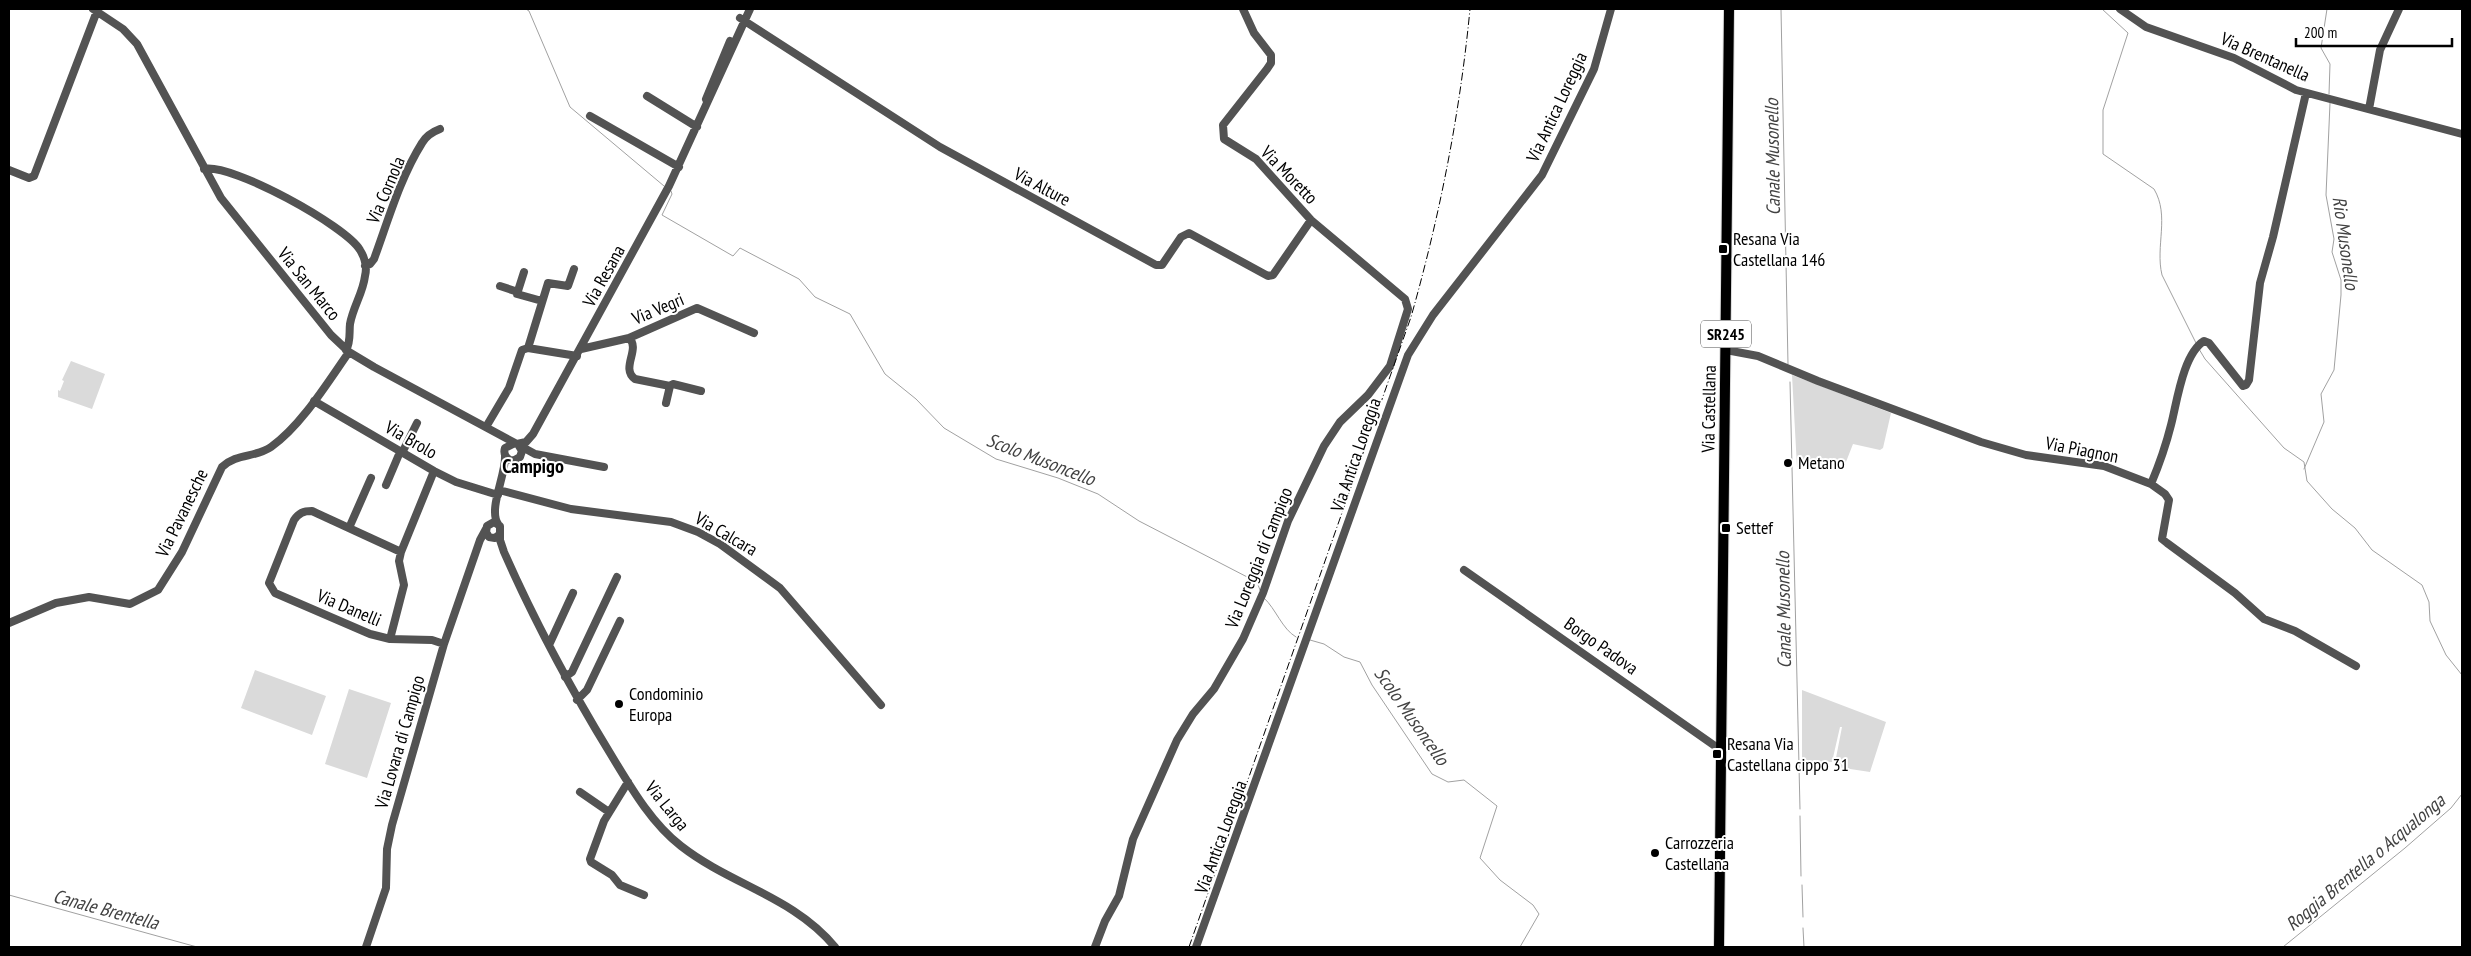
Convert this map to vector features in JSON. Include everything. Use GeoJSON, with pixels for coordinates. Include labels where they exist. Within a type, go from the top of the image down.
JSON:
{"type":"FeatureCollection","features":[{"type":"Feature","properties":{"kind":"main road","name":"Via Castellana"},"geometry":{"type":"LineString","coordinates":[[1721,747],[1729,9]]}},
{"type":"Feature","properties":{"kind":"main road","name":"SR245"},"geometry":{"type":"LineString","coordinates":[[1719,947],[1721,747]]}},
{"type":"Feature","properties":{"kind":"street","name":"Via Resana"},"geometry":{"type":"LineString","coordinates":[[519,451],[529,440],[579,352],[679,167],[728,60],[745,9]]}},
{"type":"Feature","properties":{"kind":"street","name":"Via Resana"},"geometry":{"type":"LineString","coordinates":[[742,19],[750,9]]}},
{"type":"Feature","properties":{"kind":"street","name":"Via Moretto"},"geometry":{"type":"LineString","coordinates":[[1243,9],[1252,29],[1272,59],[1267,69],[1223,125],[1223,136],[1228,142],[1256,159],[1311,220]]}},
{"type":"Feature","properties":{"kind":"street","name":"Via Antica Loreggia"},"geometry":{"type":"LineString","coordinates":[[1196,947],[1408,355],[1432,315],[1542,175],[1594,69],[1611,9]]}},
{"type":"Feature","properties":{"kind":"street","name":"Via Brentanella"},"geometry":{"type":"LineString","coordinates":[[2120,9],[2146,27],[2224,54],[2282,84],[2306,93],[2462,134]]}},
{"type":"Feature","properties":{"kind":"street"},"geometry":{"type":"LineString","coordinates":[[2369,109],[2380,50],[2399,9]]}},
{"type":"Feature","properties":{"kind":"street"},"geometry":{"type":"LineString","coordinates":[[9,170],[29,178],[34,176],[95,10]]}},
{"type":"Feature","properties":{"kind":"street","name":"Via San Marco"},"geometry":{"type":"LineString","coordinates":[[95,10],[123,29],[135,42],[221,198],[320,324],[348,351],[374,368],[486,427],[519,451]]}},
{"type":"Feature","properties":{"kind":"street","name":"Via Alture"},"geometry":{"type":"LineString","coordinates":[[742,19],[940,147],[1156,265],[1162,265],[1181,237],[1189,233],[1268,276],[1272,275],[1311,220]]}},
{"type":"Feature","properties":{"kind":"street"},"geometry":{"type":"LineString","coordinates":[[2151,484],[2171,424],[2186,369],[2198,345],[2204,341],[2209,343],[2243,386],[2249,380],[2260,283],[2273,237],[2306,93]]}},
{"type":"Feature","properties":{"kind":"street"},"geometry":{"type":"LineString","coordinates":[[647,96],[697,127]]}},
{"type":"Feature","properties":{"kind":"street"},"geometry":{"type":"LineString","coordinates":[[590,116],[679,167]]}},
{"type":"Feature","properties":{"kind":"street","name":"Via Cornola"},"geometry":{"type":"LineString","coordinates":[[365,266],[370,264],[374,258],[397,196],[422,143],[429,135],[440,130]]}},
{"type":"Feature","properties":{"kind":"street"},"geometry":{"type":"LineString","coordinates":[[204,169],[214,169],[274,190],[336,227],[356,244],[363,256],[365,277],[352,316],[348,351]]}},
{"type":"Feature","properties":{"kind":"street","name":"Via Loreggia di Campigo"},"geometry":{"type":"LineString","coordinates":[[1095,947],[1105,921],[1119,896],[1133,839],[1177,740],[1194,714],[1214,689],[1238,648],[1256,609],[1287,525],[1312,469],[1336,428],[1386,374],[1392,362],[1408,310],[1405,299],[1311,220]]}},
{"type":"Feature","properties":{"kind":"street"},"geometry":{"type":"LineString","coordinates":[[528,348],[548,282],[568,286],[574,269]]}},
{"type":"Feature","properties":{"kind":"street"},"geometry":{"type":"LineString","coordinates":[[518,292],[524,272]]}},
{"type":"Feature","properties":{"kind":"street"},"geometry":{"type":"LineString","coordinates":[[500,286],[518,292],[517,294],[542,301]]}},
{"type":"Feature","properties":{"kind":"street","name":"Via Vegri"},"geometry":{"type":"LineString","coordinates":[[579,352],[629,338],[697,308],[754,333]]}},
{"type":"Feature","properties":{"kind":"street","name":"Via Vegri"},"geometry":{"type":"LineString","coordinates":[[629,338],[633,346],[628,371],[630,376],[634,379],[670,386]]}},
{"type":"Feature","properties":{"kind":"street"},"geometry":{"type":"LineString","coordinates":[[486,427],[509,388],[522,350],[528,348],[579,352]]}},
{"type":"Feature","properties":{"kind":"street","name":"Via Piagnon"},"geometry":{"type":"LineString","coordinates":[[1726,350],[1758,356],[1981,442],[2026,455],[2104,466],[2151,484],[2165,494],[2169,500],[2162,534],[2162,539],[2166,543],[2234,593],[2264,620],[2295,631],[2356,666]]}},
{"type":"Feature","properties":{"kind":"street","name":"Via Pavanesche"},"geometry":{"type":"LineString","coordinates":[[9,623],[56,604],[89,597],[130,604],[158,590],[182,552],[222,467],[230,459],[256,454],[273,445],[314,401],[348,351]]}},
{"type":"Feature","properties":{"kind":"street"},"geometry":{"type":"LineString","coordinates":[[666,403],[670,386],[673,384],[701,392]]}},
{"type":"Feature","properties":{"kind":"street","name":"Via Brolo"},"geometry":{"type":"LineString","coordinates":[[314,401],[434,471],[456,482],[498,494]]}},
{"type":"Feature","properties":{"kind":"street"},"geometry":{"type":"LineString","coordinates":[[386,485],[417,423]]}},
{"type":"Feature","properties":{"kind":"street","name":"Via San Marco"},"geometry":{"type":"LineString","coordinates":[[495,433],[505,453]]}},
{"type":"Feature","properties":{"kind":"street"},"geometry":{"type":"LineString","coordinates":[[519,451],[510,460],[505,453],[509,444],[519,451],[604,468]]}},
{"type":"Feature","properties":{"kind":"street","name":"Via Lovara di Campigo"},"geometry":{"type":"LineString","coordinates":[[366,947],[386,888],[387,849],[390,831],[444,644],[504,477],[519,451]]}},
{"type":"Feature","properties":{"kind":"street","name":"Via Lovara di Campigo"},"geometry":{"type":"LineString","coordinates":[[504,477],[505,453]]}},
{"type":"Feature","properties":{"kind":"street"},"geometry":{"type":"LineString","coordinates":[[390,639],[404,585],[399,561],[401,552],[434,471]]}},
{"type":"Feature","properties":{"kind":"street"},"geometry":{"type":"LineString","coordinates":[[371,478],[349,528],[401,552]]}},
{"type":"Feature","properties":{"kind":"street","name":"Via Lovara di Campigo"},"geometry":{"type":"LineString","coordinates":[[478,548],[483,539],[494,537],[501,530],[495,516],[498,494]]}},
{"type":"Feature","properties":{"kind":"street","name":"Via Calcara"},"geometry":{"type":"LineString","coordinates":[[498,494],[571,509],[671,522],[698,532],[720,544],[780,588],[881,705]]}},
{"type":"Feature","properties":{"kind":"street","name":"Via Danelli"},"geometry":{"type":"LineString","coordinates":[[349,528],[312,511],[298,514],[269,580],[275,593],[328,614],[360,631],[390,639],[432,640],[444,644]]}},
{"type":"Feature","properties":{"kind":"street"},"geometry":{"type":"LineString","coordinates":[[494,537],[486,527],[492,522],[499,525]]}},
{"type":"Feature","properties":{"kind":"street","name":"Via Larga"},"geometry":{"type":"LineString","coordinates":[[494,537],[502,548],[578,700],[628,782],[658,824],[680,846],[704,861],[789,906],[818,928],[835,947]]}},
{"type":"Feature","properties":{"kind":"street","name":"Borgo Padova"},"geometry":{"type":"LineString","coordinates":[[1464,570],[1715,746],[1721,747]]}},
{"type":"Feature","properties":{"kind":"street"},"geometry":{"type":"LineString","coordinates":[[565,677],[573,671],[617,577]]}},
{"type":"Feature","properties":{"kind":"street"},"geometry":{"type":"LineString","coordinates":[[549,645],[573,593]]}},
{"type":"Feature","properties":{"kind":"street"},"geometry":{"type":"LineString","coordinates":[[578,700],[587,690],[620,622]]}},
{"type":"Feature","properties":{"kind":"street"},"geometry":{"type":"LineString","coordinates":[[628,782],[609,812],[594,846],[591,862],[612,875],[620,885],[644,895]]}},
{"type":"Feature","properties":{"kind":"street"},"geometry":{"type":"LineString","coordinates":[[580,792],[609,812]]}},
{"type":"Feature","properties":{"kind":"shaded area"},"geometry":{"type":"Polygon","coordinates":[[[71,361],[105,374],[92,409],[58,397],[58,390],[60,391],[64,381],[62,380],[71,361]]]}},
{"type":"Feature","properties":{"kind":"shaded area"},"geometry":{"type":"Polygon","coordinates":[[[1792,375],[1891,413],[1883,448],[1880,450],[1853,444],[1844,467],[1797,467],[1792,375]]]}},
{"type":"Feature","properties":{"kind":"shaded area"},"geometry":{"type":"Polygon","coordinates":[[[255,670],[326,696],[312,735],[241,708],[255,670]]]}},
{"type":"Feature","properties":{"kind":"shaded area"},"geometry":{"type":"Polygon","coordinates":[[[349,689],[391,703],[367,778],[325,764],[349,689]]]}},
{"type":"Feature","properties":{"kind":"shaded area"},"geometry":{"type":"Polygon","coordinates":[[[1802,690],[1886,722],[1870,772],[1837,767],[1835,763],[1842,727],[1840,727],[1832,762],[1802,763],[1802,690]]]}},
{"type":"Feature","properties":{"kind":"waterway","name":"Scolo Musoncello"},"geometry":{"type":"LineString","coordinates":[[526,9],[529,11],[570,107],[664,186]]}},
{"type":"Feature","properties":{"kind":"waterway","name":"Canale Musonello"},"geometry":{"type":"LineString","coordinates":[[1781,9],[1788,364]]}},
{"type":"Feature","properties":{"kind":"waterway","name":"Roggia Brentella o Acqualonga"},"geometry":{"type":"LineString","coordinates":[[2102,9],[2128,33],[2103,110],[2103,154],[2154,189],[2159,199],[2162,220],[2160,253],[2162,275],[2196,343]]}},
{"type":"Feature","properties":{"kind":"waterway","name":"Rio Musonello"},"geometry":{"type":"LineString","coordinates":[[2327,9],[2321,48],[2330,64],[2329,94]]}},
{"type":"Feature","properties":{"kind":"waterway","name":"Rio Musonello"},"geometry":{"type":"LineString","coordinates":[[2304,469],[2324,422],[2321,394],[2334,370],[2341,295],[2341,280],[2332,252],[2334,239],[2326,195],[2330,103]]}},
{"type":"Feature","properties":{"kind":"waterway","name":"Scolo Musoncello"},"geometry":{"type":"LineString","coordinates":[[671,191],[672,194],[662,215],[733,256],[740,248],[799,279],[815,297],[850,314],[885,374],[916,399],[944,428],[996,459],[1058,478],[1098,494],[1139,521],[1257,582],[1260,590]]}},
{"type":"Feature","properties":{"kind":"waterway","name":"Roggia Brentella o Acqualonga"},"geometry":{"type":"LineString","coordinates":[[2199,349],[2205,359],[2284,448],[2304,462],[2307,481],[2332,509],[2355,528],[2372,550],[2422,585],[2429,602],[2430,621],[2446,655],[2462,675]]}},
{"type":"Feature","properties":{"kind":"waterway","name":"Canale Musonello"},"geometry":{"type":"LineString","coordinates":[[1790,382],[1800,809]]}},
{"type":"Feature","properties":{"kind":"waterway","name":"Scolo Musoncello"},"geometry":{"type":"LineString","coordinates":[[1264,598],[1287,629],[1296,637]]}},
{"type":"Feature","properties":{"kind":"waterway","name":"Scolo Musoncello"},"geometry":{"type":"LineString","coordinates":[[1310,640],[1324,644],[1344,657],[1360,662],[1372,685],[1432,774],[1448,782],[1464,780],[1497,806],[1480,858],[1500,880],[1533,905],[1539,914],[1520,947]]}},
{"type":"Feature","properties":{"kind":"waterway","name":"Roggia Brentella o Acqualonga"},"geometry":{"type":"LineString","coordinates":[[2283,947],[2405,848],[2451,808],[2462,794]]}},
{"type":"Feature","properties":{"kind":"waterway","name":"Canale Musonello"},"geometry":{"type":"LineString","coordinates":[[1800,816],[1801,876]]}},
{"type":"Feature","properties":{"kind":"waterway","name":"Canale Musonello"},"geometry":{"type":"LineString","coordinates":[[1802,885],[1803,917]]}},
{"type":"Feature","properties":{"kind":"waterway","name":"Canale Brentella"},"geometry":{"type":"LineString","coordinates":[[9,895],[197,947]]}},
{"type":"Feature","properties":{"kind":"waterway","name":"Canale Musonello"},"geometry":{"type":"LineString","coordinates":[[1803,928],[1804,947]]}},
{"type":"Feature","properties":{"kind":"railway"},"geometry":{"type":"LineString","coordinates":[[1189,947],[1411,317],[1448,164],[1461,87],[1470,9]]}},
{"type":"Feature","properties":{"kind":"place","name":"Resana Via Castellana 146"},"geometry":{"type":"Point","coordinates":[1723,249]}},
{"type":"Feature","properties":{"kind":"place","name":"Metano"},"geometry":{"type":"Point","coordinates":[1788,463]}},
{"type":"Feature","properties":{"kind":"place","name":"Settef"},"geometry":{"type":"Point","coordinates":[1726,528]}},
{"type":"Feature","properties":{"kind":"place","name":"Condominio Europa"},"geometry":{"type":"Point","coordinates":[619,704]}},
{"type":"Feature","properties":{"kind":"place","name":"Resana Via Castellana cippo 31"},"geometry":{"type":"Point","coordinates":[1717,754]}},
{"type":"Feature","properties":{"kind":"place","name":"Carrozzeria Castellana"},"geometry":{"type":"Point","coordinates":[1655,853]}},
{"type":"Feature","properties":{"kind":"district","name":"Campigo"},"geometry":{"type":"Point","coordinates":[533,466]}}]}
